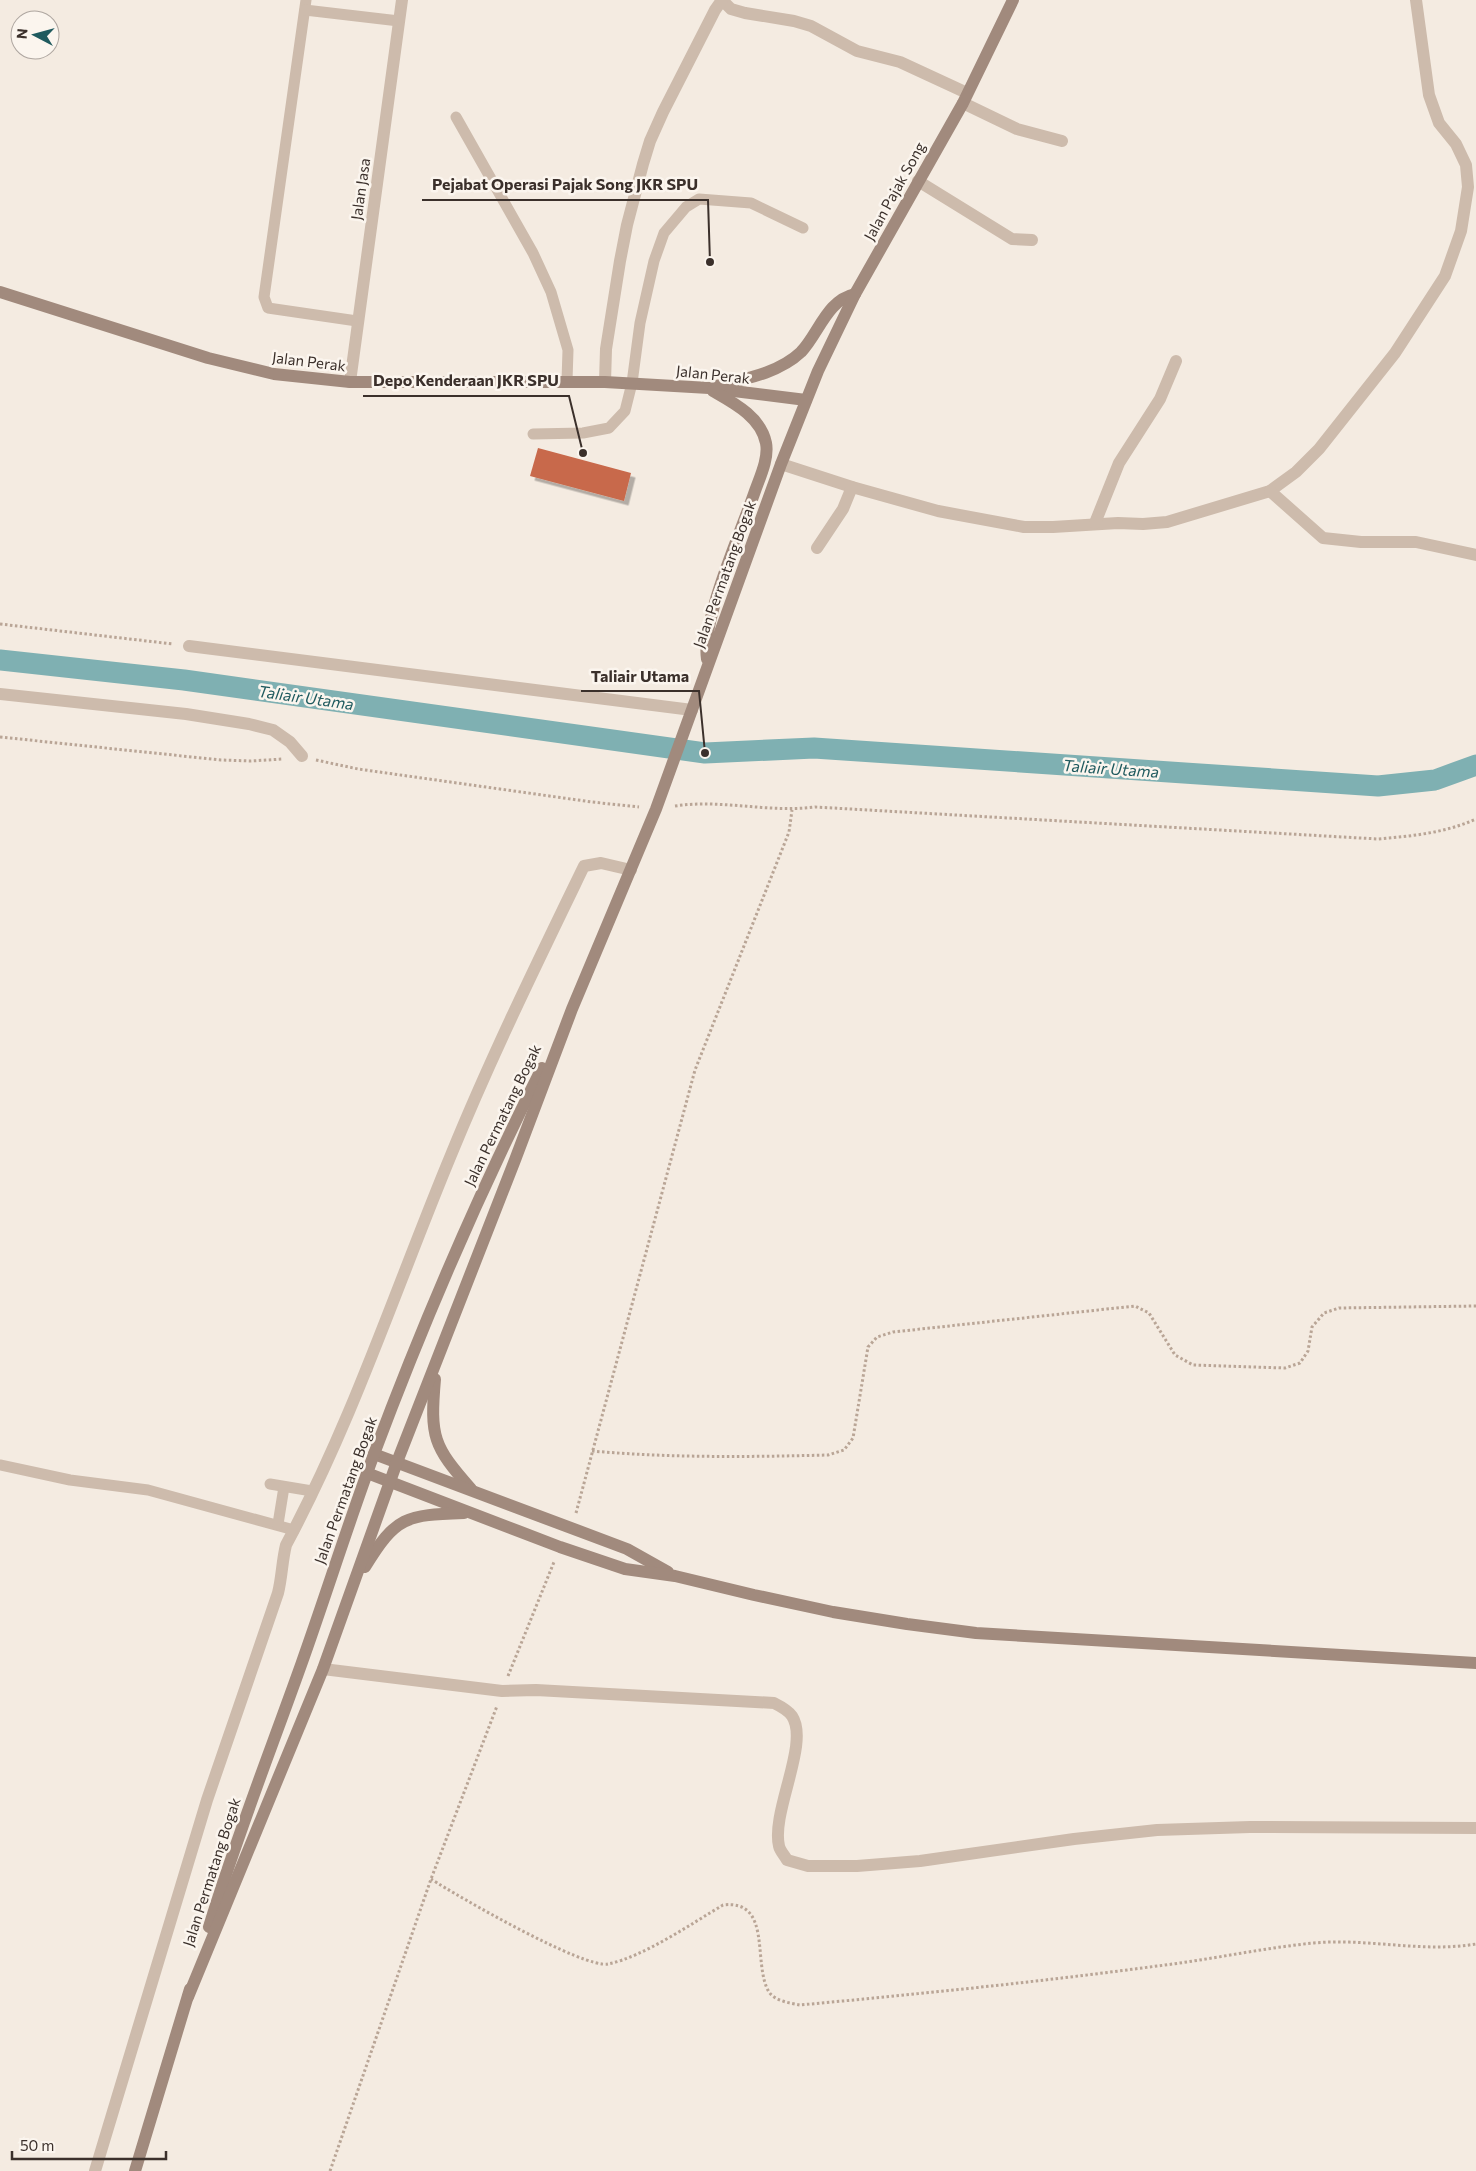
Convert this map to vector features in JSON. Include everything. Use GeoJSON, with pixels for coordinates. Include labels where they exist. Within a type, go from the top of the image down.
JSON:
{"type":"FeatureCollection","features":[{"type":"Feature","properties":{"kind":"street","name":"Jalan Jasa"},"geometry":{"type":"LineString","coordinates":[[350,382],[402,0]]}},
{"type":"Feature","properties":{"kind":"street"},"geometry":{"type":"LineString","coordinates":[[605,382],[606,349],[620,261],[627,225],[650,140],[715,10],[722,0],[731,9],[812,26],[857,51],[900,62],[1017,129],[1062,141]]}},
{"type":"Feature","properties":{"kind":"street","name":"Jalan Pajak Song"},"geometry":{"type":"LineString","coordinates":[[806,400],[854,294],[965,98],[1013,0]]}},
{"type":"Feature","properties":{"kind":"street"},"geometry":{"type":"LineString","coordinates":[[781,464],[852,487],[938,511],[1024,527],[1053,528],[1095,523],[1143,524],[1167,522],[1270,491],[1296,472],[1319,449],[1395,353],[1445,276],[1459,239],[1468,187],[1466,164],[1456,144],[1439,123],[1429,96],[1416,0]]}},
{"type":"Feature","properties":{"kind":"street"},"geometry":{"type":"LineString","coordinates":[[918,181],[1012,239],[1032,240]]}},
{"type":"Feature","properties":{"kind":"street","name":"Jalan Perak"},"geometry":{"type":"LineString","coordinates":[[0,292],[162,344],[236,366],[274,374],[350,382],[568,381],[632,383],[709,388],[806,400]]}},
{"type":"Feature","properties":{"kind":"street"},"geometry":{"type":"LineString","coordinates":[[709,388],[768,372],[785,363],[801,352],[836,303],[846,296],[854,294]]}},
{"type":"Feature","properties":{"kind":"street"},"geometry":{"type":"LineString","coordinates":[[1095,523],[1119,463],[1160,399],[1176,361]]}},
{"type":"Feature","properties":{"kind":"street"},"geometry":{"type":"LineString","coordinates":[[708,664],[707,638],[716,603],[763,468],[767,444],[760,428],[745,410],[709,388]]}},
{"type":"Feature","properties":{"kind":"street","name":"Jalan Permatang Bogak"},"geometry":{"type":"LineString","coordinates":[[188,1997],[323,1669],[397,1462],[572,1009],[656,809],[685,724],[692,710],[806,400]]}},
{"type":"Feature","properties":{"kind":"street"},"geometry":{"type":"LineString","coordinates":[[817,548],[843,509],[852,487]]}},
{"type":"Feature","properties":{"kind":"street"},"geometry":{"type":"LineString","coordinates":[[1270,491],[1323,538],[1361,542],[1416,542],[1476,555]]}},
{"type":"Feature","properties":{"kind":"street"},"geometry":{"type":"LineString","coordinates":[[189,646],[692,710]]}},
{"type":"Feature","properties":{"kind":"street"},"geometry":{"type":"LineString","coordinates":[[0,694],[186,714],[249,724],[272,730],[290,742],[302,756]]}},
{"type":"Feature","properties":{"kind":"street"},"geometry":{"type":"LineString","coordinates":[[95,2171],[204,1810],[278,1593],[283,1575],[283,1559],[286,1545],[312,1491],[378,1340],[451,1154],[510,1020],[584,866],[601,863],[631,870]]}},
{"type":"Feature","properties":{"kind":"street","name":"Jalan Permatang Bogak"},"geometry":{"type":"LineString","coordinates":[[135,2171],[229,1862],[301,1666],[374,1454],[413,1354],[500,1151],[572,1009]]}},
{"type":"Feature","properties":{"kind":"street"},"geometry":{"type":"LineString","coordinates":[[436,1364],[432,1414],[434,1436],[441,1452],[474,1492]]}},
{"type":"Feature","properties":{"kind":"street"},"geometry":{"type":"LineString","coordinates":[[374,1454],[627,1549],[675,1576]]}},
{"type":"Feature","properties":{"kind":"street"},"geometry":{"type":"LineString","coordinates":[[367,1473],[560,1547],[625,1569],[675,1576],[833,1612],[976,1633],[1476,1663]]}},
{"type":"Feature","properties":{"kind":"street"},"geometry":{"type":"LineString","coordinates":[[351,1591],[383,1539],[396,1525],[411,1518],[435,1514],[470,1512]]}},
{"type":"Feature","properties":{"kind":"street"},"geometry":{"type":"LineString","coordinates":[[323,1669],[502,1690],[536,1690],[774,1703],[792,1714],[795,1722],[796,1745],[779,1824],[779,1847],[787,1860],[808,1866],[857,1866],[920,1861],[1074,1839],[1157,1830],[1250,1827],[1476,1828]]}},
{"type":"Feature","properties":{"kind":"lane"},"geometry":{"type":"LineString","coordinates":[[357,321],[268,308],[264,297],[305,5],[399,21]]}},
{"type":"Feature","properties":{"kind":"lane"},"geometry":{"type":"LineString","coordinates":[[456,117],[534,253],[551,292],[568,350],[568,381]]}},
{"type":"Feature","properties":{"kind":"lane"},"geometry":{"type":"LineString","coordinates":[[532,434],[583,433],[609,428],[625,411],[632,383],[640,323],[654,261],[664,233],[686,207],[698,199],[751,203],[803,228]]}},
{"type":"Feature","properties":{"kind":"lane"},"geometry":{"type":"LineString","coordinates":[[0,1466],[70,1480],[148,1490],[278,1524],[294,1530]]}},
{"type":"Feature","properties":{"kind":"lane"},"geometry":{"type":"LineString","coordinates":[[270,1484],[312,1491]]}},
{"type":"Feature","properties":{"kind":"lane"},"geometry":{"type":"LineString","coordinates":[[278,1524],[284,1487]]}},
{"type":"Feature","properties":{"kind":"path"},"geometry":{"type":"LineString","coordinates":[[0,624],[189,646]]}},
{"type":"Feature","properties":{"kind":"path"},"geometry":{"type":"LineString","coordinates":[[0,737],[221,760],[251,761],[302,756],[358,769],[592,802],[656,809],[692,804],[792,810],[815,807],[1378,839],[1422,836],[1476,819]]}},
{"type":"Feature","properties":{"kind":"path"},"geometry":{"type":"LineString","coordinates":[[570,1529],[578,1508],[695,1070],[789,832],[792,810]]}},
{"type":"Feature","properties":{"kind":"path"},"geometry":{"type":"LineString","coordinates":[[592,1451],[647,1456],[703,1458],[828,1455],[844,1450],[853,1438],[868,1347],[877,1337],[892,1332],[1135,1306],[1149,1313],[1175,1355],[1193,1365],[1285,1368],[1300,1363],[1308,1351],[1312,1327],[1324,1313],[1339,1308],[1476,1306]]}},
{"type":"Feature","properties":{"kind":"path"},"geometry":{"type":"LineString","coordinates":[[330,2171],[431,1879],[490,1727],[502,1690],[560,1547]]}},
{"type":"Feature","properties":{"kind":"path"},"geometry":{"type":"LineString","coordinates":[[431,1879],[459,1898],[522,1930],[590,1962],[606,1964],[630,1957],[723,1906],[733,1904],[746,1909],[755,1921],[759,1936],[762,1973],[770,1993],[780,2000],[800,2005],[989,1987],[1159,1966],[1314,1943],[1352,1941],[1432,1948],[1476,1944]]}},
{"type":"Feature","properties":{"kind":"building"},"geometry":{"type":"Polygon","coordinates":[[[538,448],[631,473],[624,501],[530,476],[538,448]]]}},
{"type":"Feature","properties":{"kind":"waterway","name":"Taliair Utama"},"geometry":{"type":"LineString","coordinates":[[0,660],[184,680],[705,753],[814,748],[1378,786],[1435,780],[1476,765]]}},
{"type":"Feature","properties":{"kind":"place","name":"Pejabat Operasi Pajak Song JKR SPU"},"geometry":{"type":"Point","coordinates":[710,262]}},
{"type":"Feature","properties":{"kind":"place","name":"Depo Kenderaan JKR SPU"},"geometry":{"type":"Point","coordinates":[583,453]}},
{"type":"Feature","properties":{"kind":"place","name":"Taliair Utama"},"geometry":{"type":"Point","coordinates":[705,753]}}]}
